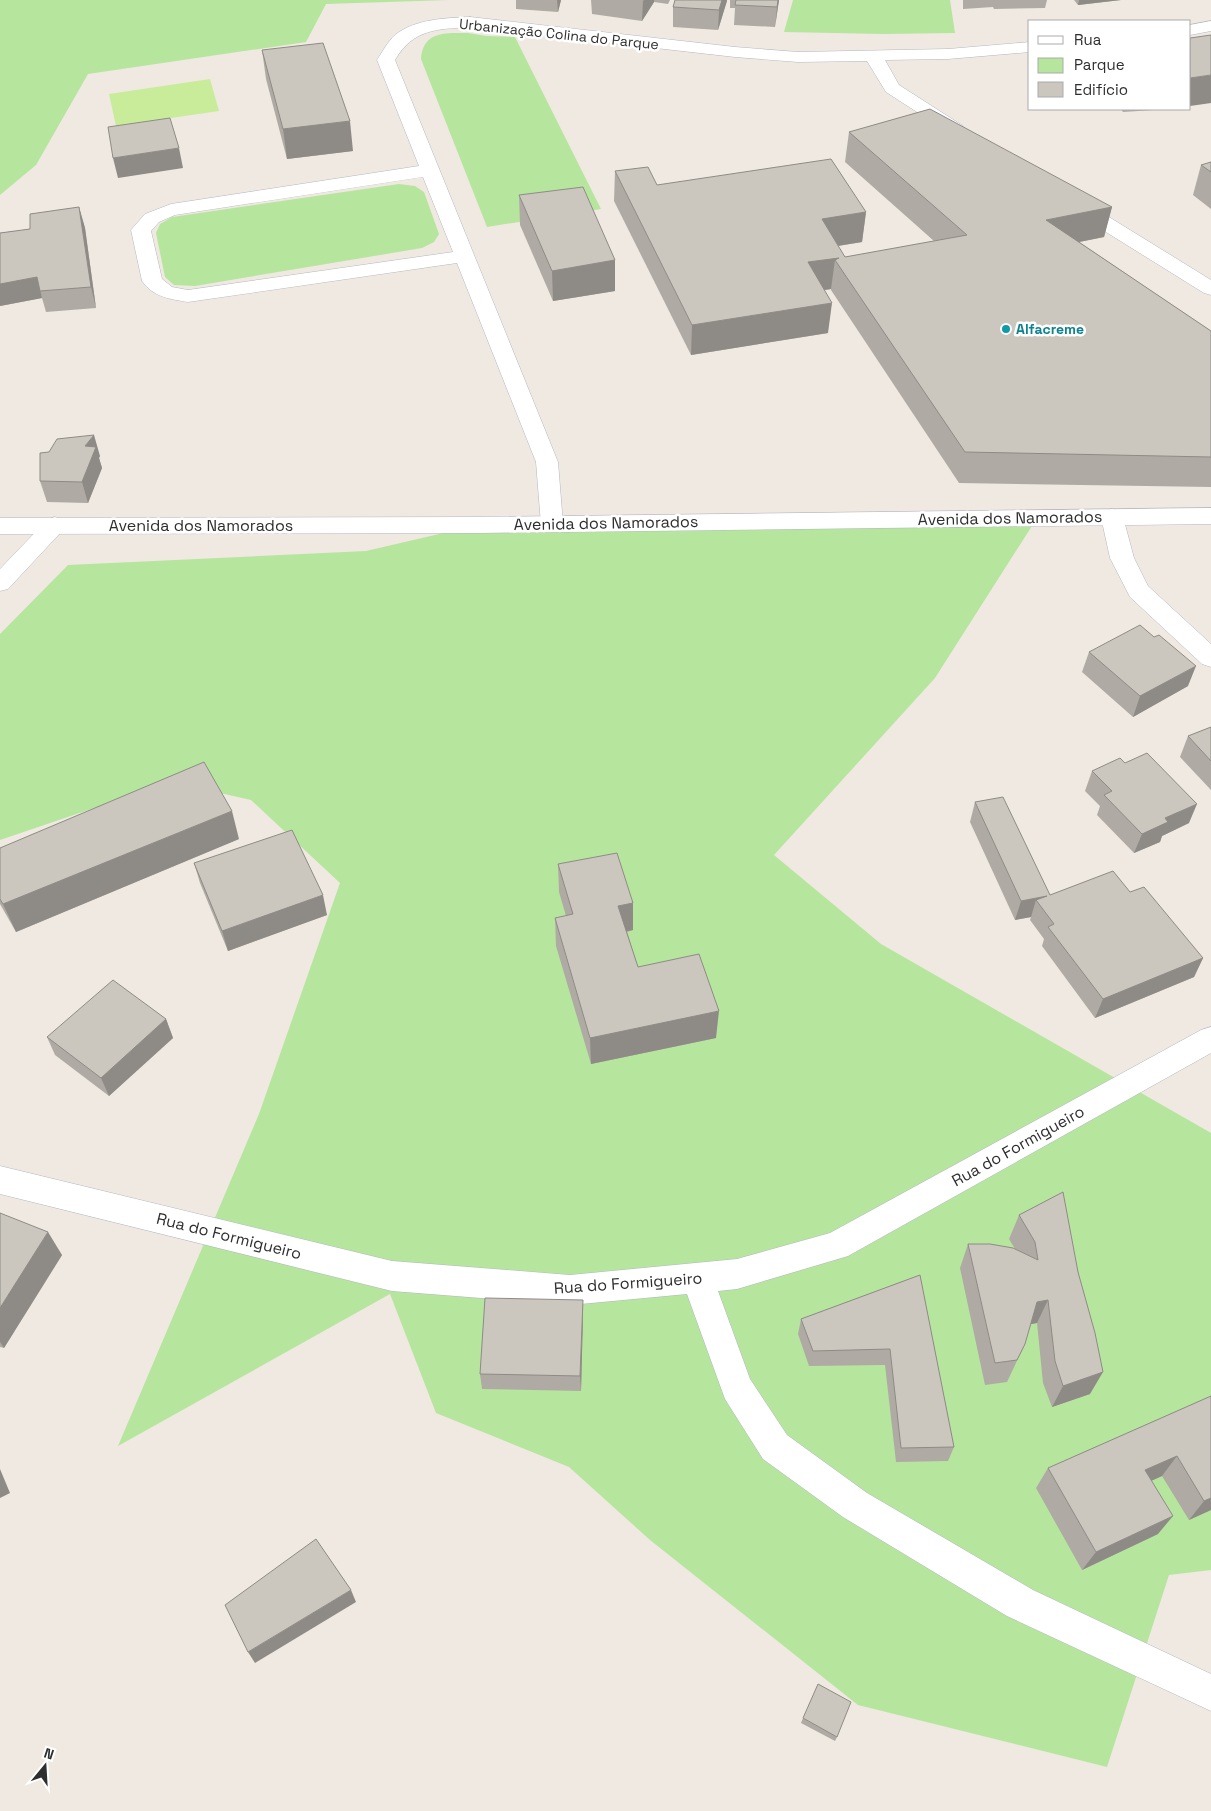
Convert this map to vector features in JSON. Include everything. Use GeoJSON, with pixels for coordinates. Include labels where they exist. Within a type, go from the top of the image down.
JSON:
{"type":"FeatureCollection","features":[{"type":"Feature","properties":{"kind":"street","name":"Urbanização Colina do Parque"},"geometry":{"type":"LineString","coordinates":[[552,524],[547,462],[386,60],[403,36],[442,23],[470,22],[798,58],[948,54],[1028,47]]}},
{"type":"Feature","properties":{"kind":"street"},"geometry":{"type":"LineString","coordinates":[[1191,30],[1211,26]]}},
{"type":"Feature","properties":{"kind":"street"},"geometry":{"type":"LineString","coordinates":[[874,57],[892,88],[976,142]]}},
{"type":"Feature","properties":{"kind":"street"},"geometry":{"type":"LineString","coordinates":[[430,170],[165,212],[152,218],[140,230],[152,281],[166,292],[188,296],[464,256]]}},
{"type":"Feature","properties":{"kind":"street"},"geometry":{"type":"LineString","coordinates":[[1060,195],[1211,289]]}},
{"type":"Feature","properties":{"kind":"street","name":"Avenida dos Namorados"},"geometry":{"type":"LineString","coordinates":[[0,526],[552,524],[1211,516]]}},
{"type":"Feature","properties":{"kind":"street"},"geometry":{"type":"LineString","coordinates":[[1112,517],[1122,558],[1138,591],[1211,658]]}},
{"type":"Feature","properties":{"kind":"street"},"geometry":{"type":"LineString","coordinates":[[0,583],[55,525]]}},
{"type":"Feature","properties":{"kind":"street","name":"Rua do Formigueiro"},"geometry":{"type":"LineString","coordinates":[[0,1180],[392,1276],[570,1290],[736,1274],[837,1246],[1211,1039]]}},
{"type":"Feature","properties":{"kind":"street"},"geometry":{"type":"LineString","coordinates":[[697,1278],[737,1388],[775,1447],[855,1505],[1020,1603],[1211,1693]]}},
{"type":"Feature","properties":{"kind":"green space"},"geometry":{"type":"Polygon","coordinates":[[[0,0],[449,0],[326,4],[306,42],[88,74],[36,165],[0,195],[0,0]]]}},
{"type":"Feature","properties":{"kind":"green space"},"geometry":{"type":"Polygon","coordinates":[[[793,0],[950,0],[955,33],[784,32],[793,0]]]}},
{"type":"Feature","properties":{"kind":"green space"},"geometry":{"type":"Polygon","coordinates":[[[451,33],[515,37],[601,209],[487,227],[421,59],[426,43],[431,38],[451,33]]]}},
{"type":"Feature","properties":{"kind":"green space"},"geometry":{"type":"Polygon","coordinates":[[[210,79],[219,111],[116,126],[109,94],[210,79]]]}},
{"type":"Feature","properties":{"kind":"green space"},"geometry":{"type":"Polygon","coordinates":[[[399,184],[415,186],[424,192],[439,234],[434,242],[422,248],[195,286],[174,285],[165,277],[156,233],[160,224],[172,217],[399,184]]]}},
{"type":"Feature","properties":{"kind":"green space"},"geometry":{"type":"Polygon","coordinates":[[[1037,518],[935,678],[774,855],[881,944],[1211,1133],[1211,1570],[1169,1575],[1107,1767],[858,1705],[650,1540],[569,1467],[436,1413],[390,1294],[118,1446],[259,1114],[340,883],[251,800],[171,782],[0,840],[0,634],[68,565],[366,551],[478,525],[1037,518]]]}},
{"type":"Feature","properties":{"kind":"building"},"geometry":{"type":"Polygon","coordinates":[[[675,0],[722,0],[719,10],[673,7],[675,0]]]}},
{"type":"Feature","properties":{"kind":"building"},"geometry":{"type":"Polygon","coordinates":[[[736,0],[778,0],[777,7],[735,5],[736,0]]]}},
{"type":"Feature","properties":{"kind":"building"},"geometry":{"type":"Polygon","coordinates":[[[1211,35],[1211,75],[1191,78],[1191,38],[1211,35]]]}},
{"type":"Feature","properties":{"kind":"building"},"geometry":{"type":"Polygon","coordinates":[[[323,43],[350,121],[283,129],[262,50],[323,43]]]}},
{"type":"Feature","properties":{"kind":"building"},"geometry":{"type":"Polygon","coordinates":[[[930,109],[1112,207],[1046,220],[1211,331],[1211,457],[965,452],[835,260],[839,258],[808,262],[832,303],[692,325],[615,171],[648,167],[657,185],[831,159],[866,212],[822,219],[845,257],[967,235],[849,132],[930,109]]]}},
{"type":"Feature","properties":{"kind":"building"},"geometry":{"type":"Polygon","coordinates":[[[170,118],[179,148],[113,158],[108,127],[170,118]]]}},
{"type":"Feature","properties":{"kind":"building"},"geometry":{"type":"Polygon","coordinates":[[[1211,162],[1211,172],[1201,165],[1211,162]]]}},
{"type":"Feature","properties":{"kind":"building"},"geometry":{"type":"Polygon","coordinates":[[[583,187],[615,260],[552,271],[519,195],[583,187]]]}},
{"type":"Feature","properties":{"kind":"building"},"geometry":{"type":"Polygon","coordinates":[[[79,207],[91,287],[40,291],[37,277],[0,284],[0,233],[30,229],[30,214],[79,207]]]}},
{"type":"Feature","properties":{"kind":"building"},"geometry":{"type":"Polygon","coordinates":[[[94,435],[85,446],[96,447],[82,482],[40,481],[40,453],[49,452],[57,439],[94,435]]]}},
{"type":"Feature","properties":{"kind":"building"},"geometry":{"type":"Polygon","coordinates":[[[1140,625],[1154,637],[1159,635],[1196,666],[1140,696],[1089,652],[1140,625]]]}},
{"type":"Feature","properties":{"kind":"building"},"geometry":{"type":"Polygon","coordinates":[[[1211,727],[1211,761],[1188,736],[1211,727]]]}},
{"type":"Feature","properties":{"kind":"building"},"geometry":{"type":"Polygon","coordinates":[[[1147,753],[1197,804],[1165,818],[1168,822],[1142,834],[1104,795],[1112,791],[1092,771],[1120,758],[1125,763],[1147,753]]]}},
{"type":"Feature","properties":{"kind":"building"},"geometry":{"type":"Polygon","coordinates":[[[204,762],[232,811],[3,904],[0,899],[0,848],[204,762]]]}},
{"type":"Feature","properties":{"kind":"building"},"geometry":{"type":"Polygon","coordinates":[[[1003,797],[1050,895],[1113,871],[1130,892],[1144,887],[1203,958],[1103,999],[1048,927],[1054,924],[1036,900],[1047,896],[1021,901],[975,802],[1003,797]]]}},
{"type":"Feature","properties":{"kind":"building"},"geometry":{"type":"Polygon","coordinates":[[[292,830],[323,895],[222,931],[194,863],[292,830]]]}},
{"type":"Feature","properties":{"kind":"building"},"geometry":{"type":"Polygon","coordinates":[[[617,853],[633,903],[618,906],[638,967],[699,954],[719,1011],[590,1038],[555,918],[573,914],[558,864],[617,853]]]}},
{"type":"Feature","properties":{"kind":"building"},"geometry":{"type":"Polygon","coordinates":[[[113,980],[166,1019],[101,1078],[47,1037],[113,980]]]}},
{"type":"Feature","properties":{"kind":"building"},"geometry":{"type":"Polygon","coordinates":[[[1063,1192],[1078,1272],[1095,1333],[1103,1372],[1063,1386],[1055,1361],[1048,1300],[1037,1302],[1025,1344],[1017,1360],[995,1363],[968,1244],[990,1244],[1013,1248],[1038,1260],[1035,1242],[1019,1215],[1063,1192]]]}},
{"type":"Feature","properties":{"kind":"building"},"geometry":{"type":"Polygon","coordinates":[[[0,1213],[48,1232],[0,1308],[0,1213]]]}},
{"type":"Feature","properties":{"kind":"building"},"geometry":{"type":"Polygon","coordinates":[[[920,1275],[954,1447],[901,1448],[890,1349],[813,1351],[801,1319],[920,1275]]]}},
{"type":"Feature","properties":{"kind":"building"},"geometry":{"type":"Polygon","coordinates":[[[485,1298],[583,1300],[580,1376],[480,1374],[485,1298]]]}},
{"type":"Feature","properties":{"kind":"building"},"geometry":{"type":"Polygon","coordinates":[[[1211,1396],[1211,1498],[1204,1501],[1177,1456],[1145,1470],[1173,1516],[1096,1552],[1048,1468],[1211,1396]]]}},
{"type":"Feature","properties":{"kind":"building"},"geometry":{"type":"Polygon","coordinates":[[[316,1539],[351,1590],[248,1652],[225,1605],[316,1539]]]}},
{"type":"Feature","properties":{"kind":"building"},"geometry":{"type":"Polygon","coordinates":[[[818,1684],[851,1702],[837,1737],[803,1718],[818,1684]]]}},
{"type":"Feature","properties":{"kind":"place","name":"Alfacreme"},"geometry":{"type":"Point","coordinates":[1006,329]}}]}
